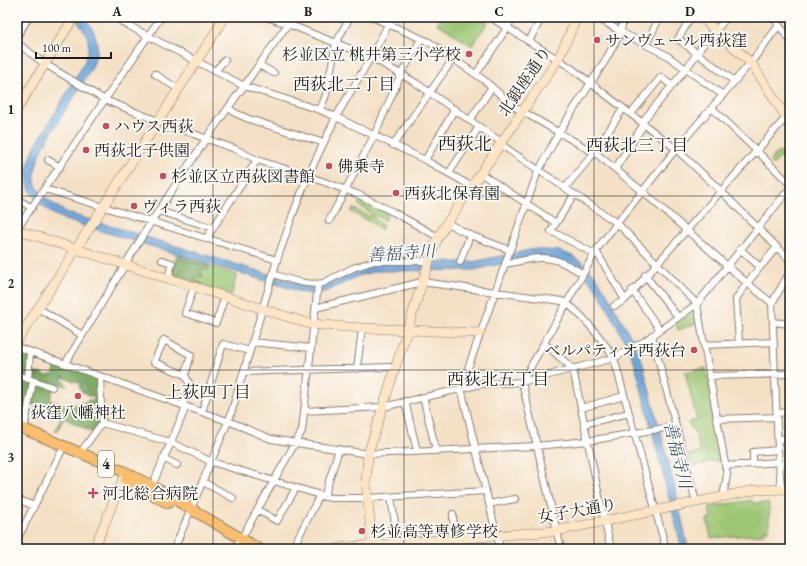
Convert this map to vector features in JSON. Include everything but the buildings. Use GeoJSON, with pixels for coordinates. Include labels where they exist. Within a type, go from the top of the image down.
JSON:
{"type":"FeatureCollection","features":[{"type":"Feature","properties":{"kind":"main road","name":"4"},"geometry":{"type":"LineString","coordinates":[[21,425],[80,453],[125,472],[152,486],[240,545],[259,549]]}},
{"type":"Feature","properties":{"kind":"main road","name":"4"},"geometry":{"type":"LineString","coordinates":[[17,433],[123,479],[190,512]]}},
{"type":"Feature","properties":{"kind":"street"},"geometry":{"type":"LineString","coordinates":[[17,36],[29,17]]}},
{"type":"Feature","properties":{"kind":"street"},"geometry":{"type":"LineString","coordinates":[[17,109],[74,17]]}},
{"type":"Feature","properties":{"kind":"street"},"geometry":{"type":"LineString","coordinates":[[118,17],[122,22],[244,86],[320,110],[336,117],[425,160],[471,186]]}},
{"type":"Feature","properties":{"kind":"street"},"geometry":{"type":"LineString","coordinates":[[161,17],[17,230],[313,324],[362,328],[480,333]]}},
{"type":"Feature","properties":{"kind":"street"},"geometry":{"type":"LineString","coordinates":[[17,341],[225,17]]}},
{"type":"Feature","properties":{"kind":"street"},"geometry":{"type":"LineString","coordinates":[[266,17],[288,24],[372,57],[455,109],[500,143],[617,223],[697,304],[727,475],[723,497]]}},
{"type":"Feature","properties":{"kind":"street"},"geometry":{"type":"LineString","coordinates":[[65,364],[151,222],[206,139],[293,17]]}},
{"type":"Feature","properties":{"kind":"street"},"geometry":{"type":"LineString","coordinates":[[320,110],[326,95],[336,43],[350,17]]}},
{"type":"Feature","properties":{"kind":"street"},"geometry":{"type":"LineString","coordinates":[[372,17],[428,42],[476,74],[513,106],[594,153],[642,191],[772,303]]}},
{"type":"Feature","properties":{"kind":"street"},"geometry":{"type":"LineString","coordinates":[[174,549],[229,421],[277,260],[308,176],[336,117],[372,57],[392,17]]}},
{"type":"Feature","properties":{"kind":"street"},"geometry":{"type":"LineString","coordinates":[[490,17],[558,59],[676,149],[758,227],[790,260]]}},
{"type":"Feature","properties":{"kind":"street"},"geometry":{"type":"LineString","coordinates":[[476,74],[513,17]]}},
{"type":"Feature","properties":{"kind":"street"},"geometry":{"type":"LineString","coordinates":[[528,41],[542,17]]}},
{"type":"Feature","properties":{"kind":"street","name":"北銀座通り"},"geometry":{"type":"LineString","coordinates":[[370,547],[366,482],[368,454],[422,282],[438,237],[558,59],[577,17]]}},
{"type":"Feature","properties":{"kind":"street"},"geometry":{"type":"LineString","coordinates":[[597,17],[621,32],[666,55],[723,95]]}},
{"type":"Feature","properties":{"kind":"street"},"geometry":{"type":"LineString","coordinates":[[500,549],[461,388],[539,170],[559,132],[605,61],[621,32],[623,17]]}},
{"type":"Feature","properties":{"kind":"street"},"geometry":{"type":"LineString","coordinates":[[646,44],[660,17]]}},
{"type":"Feature","properties":{"kind":"street"},"geometry":{"type":"LineString","coordinates":[[691,17],[678,39],[734,81]]}},
{"type":"Feature","properties":{"kind":"street"},"geometry":{"type":"LineString","coordinates":[[614,306],[625,300],[632,290],[756,150],[789,118],[750,62],[701,17]]}},
{"type":"Feature","properties":{"kind":"street"},"geometry":{"type":"LineString","coordinates":[[615,169],[643,123],[727,17]]}},
{"type":"Feature","properties":{"kind":"street"},"geometry":{"type":"LineString","coordinates":[[773,17],[790,40]]}},
{"type":"Feature","properties":{"kind":"street"},"geometry":{"type":"LineString","coordinates":[[561,549],[522,382],[596,253],[617,223],[779,25]]}},
{"type":"Feature","properties":{"kind":"street"},"geometry":{"type":"LineString","coordinates":[[330,221],[374,136],[401,74],[421,39]]}},
{"type":"Feature","properties":{"kind":"street"},"geometry":{"type":"LineString","coordinates":[[17,43],[45,64],[105,100],[235,149],[258,160],[308,176],[366,198],[438,237]]}},
{"type":"Feature","properties":{"kind":"street"},"geometry":{"type":"LineString","coordinates":[[393,145],[453,59]]}},
{"type":"Feature","properties":{"kind":"street"},"geometry":{"type":"LineString","coordinates":[[215,71],[224,60]]}},
{"type":"Feature","properties":{"kind":"street"},"geometry":{"type":"LineString","coordinates":[[259,65],[274,73]]}},
{"type":"Feature","properties":{"kind":"street"},"geometry":{"type":"LineString","coordinates":[[156,74],[178,89]]}},
{"type":"Feature","properties":{"kind":"street"},"geometry":{"type":"LineString","coordinates":[[631,114],[661,77],[672,86]]}},
{"type":"Feature","properties":{"kind":"street"},"geometry":{"type":"LineString","coordinates":[[470,120],[492,87]]}},
{"type":"Feature","properties":{"kind":"street"},"geometry":{"type":"LineString","coordinates":[[228,108],[249,119],[324,143]]}},
{"type":"Feature","properties":{"kind":"street"},"geometry":{"type":"LineString","coordinates":[[712,108],[790,184]]}},
{"type":"Feature","properties":{"kind":"street"},"geometry":{"type":"LineString","coordinates":[[425,160],[455,109]]}},
{"type":"Feature","properties":{"kind":"street"},"geometry":{"type":"LineString","coordinates":[[565,188],[594,153],[623,109]]}},
{"type":"Feature","properties":{"kind":"street"},"geometry":{"type":"LineString","coordinates":[[449,173],[479,127]]}},
{"type":"Feature","properties":{"kind":"street"},"geometry":{"type":"LineString","coordinates":[[48,160],[60,167]]}},
{"type":"Feature","properties":{"kind":"street"},"geometry":{"type":"LineString","coordinates":[[206,239],[258,160]]}},
{"type":"Feature","properties":{"kind":"street"},"geometry":{"type":"LineString","coordinates":[[480,173],[556,222]]}},
{"type":"Feature","properties":{"kind":"street"},"geometry":{"type":"LineString","coordinates":[[304,411],[383,407],[481,384],[522,382],[614,358],[634,347],[697,304],[790,188]]}},
{"type":"Feature","properties":{"kind":"street"},"geometry":{"type":"LineString","coordinates":[[41,194],[102,207],[277,260]]}},
{"type":"Feature","properties":{"kind":"street"},"geometry":{"type":"LineString","coordinates":[[574,195],[551,231],[596,253],[625,300]]}},
{"type":"Feature","properties":{"kind":"street"},"geometry":{"type":"LineString","coordinates":[[17,199],[32,208]]}},
{"type":"Feature","properties":{"kind":"street"},"geometry":{"type":"LineString","coordinates":[[159,211],[213,228]]}},
{"type":"Feature","properties":{"kind":"street"},"geometry":{"type":"LineString","coordinates":[[447,222],[470,235],[509,252]]}},
{"type":"Feature","properties":{"kind":"street"},"geometry":{"type":"LineString","coordinates":[[460,262],[470,235]]}},
{"type":"Feature","properties":{"kind":"street"},"geometry":{"type":"LineString","coordinates":[[739,343],[736,299],[777,246]]}},
{"type":"Feature","properties":{"kind":"street"},"geometry":{"type":"LineString","coordinates":[[740,250],[760,267]]}},
{"type":"Feature","properties":{"kind":"street"},"geometry":{"type":"LineString","coordinates":[[506,263],[548,258],[558,260],[585,272]]}},
{"type":"Feature","properties":{"kind":"street"},"geometry":{"type":"LineString","coordinates":[[162,260],[172,263],[168,278]]}},
{"type":"Feature","properties":{"kind":"street"},"geometry":{"type":"LineString","coordinates":[[273,275],[305,284],[317,285],[353,268],[374,262],[429,262]]}},
{"type":"Feature","properties":{"kind":"street"},"geometry":{"type":"LineString","coordinates":[[785,488],[778,450],[772,303],[790,272]]}},
{"type":"Feature","properties":{"kind":"street"},"geometry":{"type":"LineString","coordinates":[[645,276],[678,317]]}},
{"type":"Feature","properties":{"kind":"street"},"geometry":{"type":"LineString","coordinates":[[315,308],[422,282],[562,301],[567,303],[600,339],[614,358],[642,466],[656,510],[666,549]]}},
{"type":"Feature","properties":{"kind":"street"},"geometry":{"type":"LineString","coordinates":[[240,545],[302,431],[317,285]]}},
{"type":"Feature","properties":{"kind":"street"},"geometry":{"type":"LineString","coordinates":[[194,286],[185,313],[216,323],[225,296]]}},
{"type":"Feature","properties":{"kind":"street"},"geometry":{"type":"LineString","coordinates":[[632,290],[660,330]]}},
{"type":"Feature","properties":{"kind":"street"},"geometry":{"type":"LineString","coordinates":[[38,308],[82,335]]}},
{"type":"Feature","properties":{"kind":"street"},"geometry":{"type":"LineString","coordinates":[[773,322],[790,324]]}},
{"type":"Feature","properties":{"kind":"street"},"geometry":{"type":"LineString","coordinates":[[357,369],[362,328]]}},
{"type":"Feature","properties":{"kind":"street"},"geometry":{"type":"LineString","coordinates":[[652,335],[696,502]]}},
{"type":"Feature","properties":{"kind":"street"},"geometry":{"type":"LineString","coordinates":[[152,486],[185,406],[190,385],[185,375],[154,362],[164,340],[191,355],[185,375]]}},
{"type":"Feature","properties":{"kind":"street"},"geometry":{"type":"LineString","coordinates":[[252,342],[311,348]]}},
{"type":"Feature","properties":{"kind":"street"},"geometry":{"type":"LineString","coordinates":[[704,345],[774,342]]}},
{"type":"Feature","properties":{"kind":"street"},"geometry":{"type":"LineString","coordinates":[[544,343],[574,369],[584,424],[611,549]]}},
{"type":"Feature","properties":{"kind":"street"},"geometry":{"type":"LineString","coordinates":[[202,412],[223,344],[250,351]]}},
{"type":"Feature","properties":{"kind":"street"},"geometry":{"type":"LineString","coordinates":[[17,347],[229,421],[271,439],[368,454],[536,446],[588,441],[676,426]]}},
{"type":"Feature","properties":{"kind":"street"},"geometry":{"type":"LineString","coordinates":[[21,425],[30,380],[30,352]]}},
{"type":"Feature","properties":{"kind":"street"},"geometry":{"type":"LineString","coordinates":[[244,372],[395,369]]}},
{"type":"Feature","properties":{"kind":"street"},"geometry":{"type":"LineString","coordinates":[[709,376],[790,374]]}},
{"type":"Feature","properties":{"kind":"street"},"geometry":{"type":"LineString","coordinates":[[17,375],[52,387]]}},
{"type":"Feature","properties":{"kind":"street"},"geometry":{"type":"LineString","coordinates":[[80,453],[102,423],[100,376]]}},
{"type":"Feature","properties":{"kind":"street"},"geometry":{"type":"LineString","coordinates":[[581,408],[624,396]]}},
{"type":"Feature","properties":{"kind":"street"},"geometry":{"type":"LineString","coordinates":[[423,397],[436,450]]}},
{"type":"Feature","properties":{"kind":"street"},"geometry":{"type":"LineString","coordinates":[[405,401],[417,451]]}},
{"type":"Feature","properties":{"kind":"street"},"geometry":{"type":"LineString","coordinates":[[716,419],[777,415],[790,412]]}},
{"type":"Feature","properties":{"kind":"street"},"geometry":{"type":"LineString","coordinates":[[584,424],[629,413]]}},
{"type":"Feature","properties":{"kind":"street"},"geometry":{"type":"LineString","coordinates":[[102,423],[170,442],[212,462],[322,496],[345,499],[486,491]]}},
{"type":"Feature","properties":{"kind":"street"},"geometry":{"type":"LineString","coordinates":[[778,439],[790,438]]}},
{"type":"Feature","properties":{"kind":"street"},"geometry":{"type":"LineString","coordinates":[[292,549],[322,496],[339,449]]}},
{"type":"Feature","properties":{"kind":"street"},"geometry":{"type":"LineString","coordinates":[[753,463],[752,452],[778,450]]}},
{"type":"Feature","properties":{"kind":"street"},"geometry":{"type":"LineString","coordinates":[[17,540],[61,452]]}},
{"type":"Feature","properties":{"kind":"street"},"geometry":{"type":"LineString","coordinates":[[163,458],[177,465]]}},
{"type":"Feature","properties":{"kind":"street"},"geometry":{"type":"LineString","coordinates":[[725,466],[779,462]]}},
{"type":"Feature","properties":{"kind":"street"},"geometry":{"type":"LineString","coordinates":[[94,549],[123,479]]}},
{"type":"Feature","properties":{"kind":"street"},"geometry":{"type":"LineString","coordinates":[[203,482],[233,498]]}},
{"type":"Feature","properties":{"kind":"street"},"geometry":{"type":"LineString","coordinates":[[258,510],[277,521],[296,488]]}},
{"type":"Feature","properties":{"kind":"street","name":"女子大通り"},"geometry":{"type":"LineString","coordinates":[[336,549],[370,547],[416,541],[556,531],[755,490],[785,488]]}},
{"type":"Feature","properties":{"kind":"street"},"geometry":{"type":"LineString","coordinates":[[391,497],[398,543]]}},
{"type":"Feature","properties":{"kind":"street"},"geometry":{"type":"LineString","coordinates":[[17,499],[34,506]]}},
{"type":"Feature","properties":{"kind":"street"},"geometry":{"type":"LineString","coordinates":[[489,504],[515,499]]}},
{"type":"Feature","properties":{"kind":"street"},"geometry":{"type":"LineString","coordinates":[[453,514],[454,538]]}},
{"type":"Feature","properties":{"kind":"street"},"geometry":{"type":"LineString","coordinates":[[416,541],[423,549]]}},
{"type":"Feature","properties":{"kind":"green space"},"geometry":{"type":"Polygon","coordinates":[[[441,17],[480,17],[488,22],[472,46],[437,23],[441,17]]]}},
{"type":"Feature","properties":{"kind":"green space"},"geometry":{"type":"Polygon","coordinates":[[[790,146],[790,166],[781,157],[773,165],[769,161],[778,152],[783,154],[790,146]]]}},
{"type":"Feature","properties":{"kind":"green space"},"geometry":{"type":"Polygon","coordinates":[[[361,198],[388,213],[385,220],[375,215],[374,218],[383,226],[381,230],[370,222],[351,212],[353,208],[371,217],[372,214],[358,205],[361,198]]]}},
{"type":"Feature","properties":{"kind":"green space"},"geometry":{"type":"Polygon","coordinates":[[[177,255],[237,275],[231,296],[171,277],[177,255]]]}},
{"type":"Feature","properties":{"kind":"green space"},"geometry":{"type":"Polygon","coordinates":[[[178,258],[209,267],[208,270],[203,269],[200,271],[203,276],[194,277],[196,281],[202,283],[202,285],[180,277],[183,270],[180,269],[178,277],[173,276],[178,258]]]}},
{"type":"Feature","properties":{"kind":"green space"},"geometry":{"type":"Polygon","coordinates":[[[696,309],[697,323],[678,330],[675,323],[696,309]]]}},
{"type":"Feature","properties":{"kind":"green space"},"geometry":{"type":"Polygon","coordinates":[[[17,350],[98,377],[99,423],[93,433],[64,418],[57,432],[55,431],[61,417],[34,403],[30,423],[17,419],[19,407],[17,405],[17,350]],[[32,360],[30,372],[37,373],[37,379],[38,373],[43,374],[43,376],[54,375],[55,366],[46,365],[46,362],[32,360]],[[62,377],[61,379],[67,386],[55,383],[50,400],[69,406],[89,400],[94,401],[95,396],[89,396],[80,390],[80,383],[62,377]]]}},
{"type":"Feature","properties":{"kind":"green space"},"geometry":{"type":"Polygon","coordinates":[[[706,368],[722,460],[689,467],[686,455],[700,452],[695,434],[688,422],[697,420],[685,372],[706,368]]]}},
{"type":"Feature","properties":{"kind":"green space"},"geometry":{"type":"Polygon","coordinates":[[[752,500],[752,503],[769,503],[769,530],[763,530],[764,534],[711,538],[707,519],[711,518],[709,507],[752,500]]]}},
{"type":"Feature","properties":{"kind":"water"},"geometry":{"type":"Polygon","coordinates":[[[73,17],[84,17],[87,21],[95,35],[97,51],[90,70],[58,121],[39,156],[35,172],[36,185],[38,190],[45,198],[68,213],[304,285],[312,286],[356,269],[375,264],[397,262],[473,262],[534,249],[559,251],[572,256],[583,263],[594,274],[605,290],[632,339],[642,361],[676,492],[688,549],[682,549],[635,364],[600,294],[579,270],[535,256],[474,270],[376,271],[358,276],[327,291],[312,294],[65,220],[52,213],[39,203],[29,188],[27,177],[28,165],[34,148],[82,67],[88,52],[88,40],[86,35],[79,23],[73,17]]]}},
{"type":"Feature","properties":{"kind":"place","name":"サンヴェール西荻窪"},"geometry":{"type":"Point","coordinates":[597,40]}},
{"type":"Feature","properties":{"kind":"place","name":"杉並区立 桃井第三小学校"},"geometry":{"type":"Point","coordinates":[469,54]}},
{"type":"Feature","properties":{"kind":"place","name":"ハウス西荻"},"geometry":{"type":"Point","coordinates":[106,126]}},
{"type":"Feature","properties":{"kind":"place","name":"西荻北子供園"},"geometry":{"type":"Point","coordinates":[86,150]}},
{"type":"Feature","properties":{"kind":"place","name":"佛乗寺"},"geometry":{"type":"Point","coordinates":[329,166]}},
{"type":"Feature","properties":{"kind":"place","name":"杉並区立西荻図書館"},"geometry":{"type":"Point","coordinates":[163,176]}},
{"type":"Feature","properties":{"kind":"place","name":"西荻北保育園"},"geometry":{"type":"Point","coordinates":[396,193]}},
{"type":"Feature","properties":{"kind":"place","name":"ヴィラ西荻"},"geometry":{"type":"Point","coordinates":[134,206]}},
{"type":"Feature","properties":{"kind":"place","name":"ベルパティオ西荻台"},"geometry":{"type":"Point","coordinates":[694,350]}},
{"type":"Feature","properties":{"kind":"place","name":"荻窪八幡神社"},"geometry":{"type":"Point","coordinates":[78,396]}},
{"type":"Feature","properties":{"kind":"place","name":"河北総合病院"},"geometry":{"type":"Point","coordinates":[93,493]}},
{"type":"Feature","properties":{"kind":"place","name":"杉並高等専修学校"},"geometry":{"type":"Point","coordinates":[362,531]}},
{"type":"Feature","properties":{"kind":"district","name":"西荻北二丁目"},"geometry":{"type":"Point","coordinates":[344,84]}},
{"type":"Feature","properties":{"kind":"district","name":"西荻北"},"geometry":{"type":"Point","coordinates":[465,144]}},
{"type":"Feature","properties":{"kind":"district","name":"西荻北三丁目"},"geometry":{"type":"Point","coordinates":[637,145]}},
{"type":"Feature","properties":{"kind":"district","name":"西荻北五丁目"},"geometry":{"type":"Point","coordinates":[498,379]}},
{"type":"Feature","properties":{"kind":"district","name":"上荻四丁目"},"geometry":{"type":"Point","coordinates":[208,392]}},
{"type":"Feature","properties":{"kind":"water label","name":"善福寺川"},"geometry":{"type":"Point","coordinates":[401,253]}},
{"type":"Feature","properties":{"kind":"water label","name":"善福寺川"},"geometry":{"type":"Point","coordinates":[678,455]}}]}
